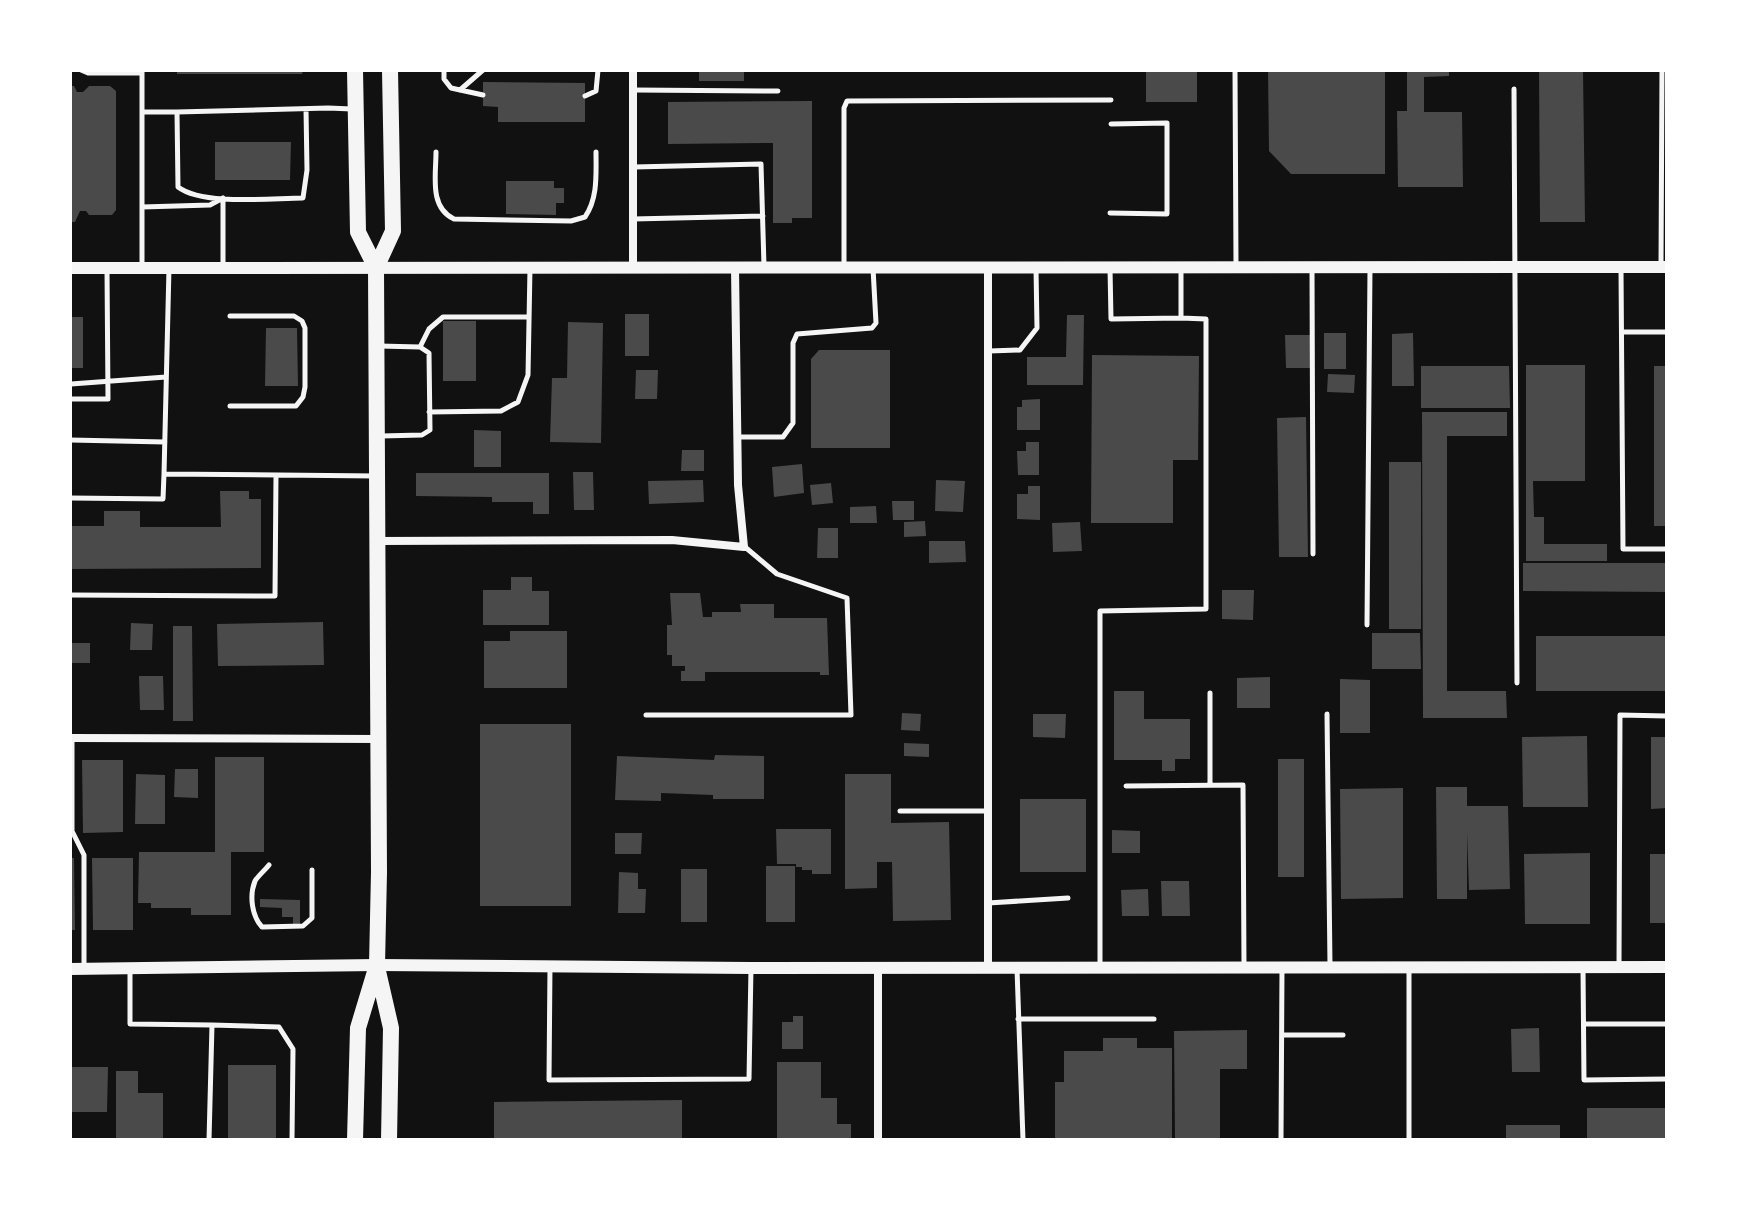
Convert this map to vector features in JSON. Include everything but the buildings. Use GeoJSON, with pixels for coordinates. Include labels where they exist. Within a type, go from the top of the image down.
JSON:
{"type":"FeatureCollection","features":[{"type":"Feature","properties":{"kind":"main road"},"geometry":{"type":"LineString","coordinates":[[355,70],[358,232],[376,268]]}},
{"type":"Feature","properties":{"kind":"main road"},"geometry":{"type":"LineString","coordinates":[[389,1140],[391,1028],[377,965],[376,268],[393,231],[390,70]]}},
{"type":"Feature","properties":{"kind":"main road"},"geometry":{"type":"LineString","coordinates":[[355,1140],[358,1028],[377,965]]}},
{"type":"Feature","properties":{"kind":"street"},"geometry":{"type":"LineString","coordinates":[[633,70],[633,268]]}},
{"type":"Feature","properties":{"kind":"street"},"geometry":{"type":"LineString","coordinates":[[988,267],[988,968]]}},
{"type":"Feature","properties":{"kind":"street"},"geometry":{"type":"LineString","coordinates":[[70,268],[1664,267]]}},
{"type":"Feature","properties":{"kind":"street"},"geometry":{"type":"LineString","coordinates":[[377,541],[672,540],[744,547],[738,485],[735,268]]}},
{"type":"Feature","properties":{"kind":"street"},"geometry":{"type":"LineString","coordinates":[[71,738],[378,739]]}},
{"type":"Feature","properties":{"kind":"street"},"geometry":{"type":"LineString","coordinates":[[70,969],[377,965],[751,968],[1667,967]]}},
{"type":"Feature","properties":{"kind":"street"},"geometry":{"type":"LineString","coordinates":[[878,968],[878,1140]]}},
{"type":"Feature","properties":{"kind":"lane"},"geometry":{"type":"LineString","coordinates":[[81,70],[88,73],[142,72],[142,268]]}},
{"type":"Feature","properties":{"kind":"lane"},"geometry":{"type":"LineString","coordinates":[[444,70],[444,79],[451,88],[483,95]]}},
{"type":"Feature","properties":{"kind":"lane"},"geometry":{"type":"LineString","coordinates":[[460,90],[483,70]]}},
{"type":"Feature","properties":{"kind":"lane"},"geometry":{"type":"LineString","coordinates":[[585,96],[596,91],[598,70]]}},
{"type":"Feature","properties":{"kind":"lane"},"geometry":{"type":"LineString","coordinates":[[1235,70],[1236,267]]}},
{"type":"Feature","properties":{"kind":"lane"},"geometry":{"type":"LineString","coordinates":[[1662,70],[1664,267]]}},
{"type":"Feature","properties":{"kind":"lane"},"geometry":{"type":"LineString","coordinates":[[1514,89],[1517,683]]}},
{"type":"Feature","properties":{"kind":"lane"},"geometry":{"type":"LineString","coordinates":[[633,90],[778,91]]}},
{"type":"Feature","properties":{"kind":"lane"},"geometry":{"type":"LineString","coordinates":[[844,268],[844,108],[847,101],[1111,100]]}},
{"type":"Feature","properties":{"kind":"lane"},"geometry":{"type":"LineString","coordinates":[[177,112],[178,187],[186,193],[223,198],[303,198],[307,170],[306,109]]}},
{"type":"Feature","properties":{"kind":"lane"},"geometry":{"type":"LineString","coordinates":[[142,112],[356,110]]}},
{"type":"Feature","properties":{"kind":"lane"},"geometry":{"type":"LineString","coordinates":[[1110,213],[1167,214],[1167,123],[1111,124]]}},
{"type":"Feature","properties":{"kind":"lane"},"geometry":{"type":"LineString","coordinates":[[436,152],[437,201],[443,214],[454,219],[571,221],[585,217],[592,207],[596,152]]}},
{"type":"Feature","properties":{"kind":"lane"},"geometry":{"type":"LineString","coordinates":[[633,167],[761,164],[764,268]]}},
{"type":"Feature","properties":{"kind":"lane"},"geometry":{"type":"LineString","coordinates":[[142,207],[210,205],[223,198]]}},
{"type":"Feature","properties":{"kind":"lane"},"geometry":{"type":"LineString","coordinates":[[223,198],[223,268]]}},
{"type":"Feature","properties":{"kind":"lane"},"geometry":{"type":"LineString","coordinates":[[633,219],[763,216]]}},
{"type":"Feature","properties":{"kind":"lane"},"geometry":{"type":"LineString","coordinates":[[989,351],[1020,350],[1037,328],[1036,267]]}},
{"type":"Feature","properties":{"kind":"lane"},"geometry":{"type":"LineString","coordinates":[[1100,967],[1100,611],[1206,609],[1206,319],[1111,319],[1110,267]]}},
{"type":"Feature","properties":{"kind":"lane"},"geometry":{"type":"LineString","coordinates":[[1181,267],[1181,318]]}},
{"type":"Feature","properties":{"kind":"lane"},"geometry":{"type":"LineString","coordinates":[[1312,267],[1313,554]]}},
{"type":"Feature","properties":{"kind":"lane"},"geometry":{"type":"LineString","coordinates":[[1367,625],[1370,267]]}},
{"type":"Feature","properties":{"kind":"lane"},"geometry":{"type":"LineString","coordinates":[[1621,267],[1623,549],[1667,549]]}},
{"type":"Feature","properties":{"kind":"lane"},"geometry":{"type":"LineString","coordinates":[[70,399],[108,399],[107,268]]}},
{"type":"Feature","properties":{"kind":"lane"},"geometry":{"type":"LineString","coordinates":[[70,498],[163,499],[169,268]]}},
{"type":"Feature","properties":{"kind":"lane"},"geometry":{"type":"LineString","coordinates":[[429,412],[501,411],[518,402],[528,375],[530,268]]}},
{"type":"Feature","properties":{"kind":"lane"},"geometry":{"type":"LineString","coordinates":[[737,437],[783,437],[788,433],[793,423],[793,343],[797,334],[872,328],[876,323],[873,268]]}},
{"type":"Feature","properties":{"kind":"lane"},"geometry":{"type":"LineString","coordinates":[[230,316],[294,316],[302,321],[305,328],[305,387],[303,397],[296,406],[230,406]]}},
{"type":"Feature","properties":{"kind":"lane"},"geometry":{"type":"LineString","coordinates":[[420,347],[429,329],[443,317],[529,317]]}},
{"type":"Feature","properties":{"kind":"lane"},"geometry":{"type":"LineString","coordinates":[[1622,332],[1667,332]]}},
{"type":"Feature","properties":{"kind":"lane"},"geometry":{"type":"LineString","coordinates":[[376,346],[420,347],[429,353],[430,430],[422,435],[376,436]]}},
{"type":"Feature","properties":{"kind":"lane"},"geometry":{"type":"LineString","coordinates":[[71,384],[166,377]]}},
{"type":"Feature","properties":{"kind":"lane"},"geometry":{"type":"LineString","coordinates":[[70,440],[165,442]]}},
{"type":"Feature","properties":{"kind":"lane"},"geometry":{"type":"LineString","coordinates":[[164,474],[377,476]]}},
{"type":"Feature","properties":{"kind":"lane"},"geometry":{"type":"LineString","coordinates":[[70,595],[275,596],[276,475]]}},
{"type":"Feature","properties":{"kind":"lane"},"geometry":{"type":"LineString","coordinates":[[646,715],[851,715],[847,598],[777,574],[744,547]]}},
{"type":"Feature","properties":{"kind":"lane"},"geometry":{"type":"LineString","coordinates":[[1210,693],[1210,785]]}},
{"type":"Feature","properties":{"kind":"lane"},"geometry":{"type":"LineString","coordinates":[[1327,714],[1330,968]]}},
{"type":"Feature","properties":{"kind":"lane"},"geometry":{"type":"LineString","coordinates":[[1619,967],[1620,715],[1667,716]]}},
{"type":"Feature","properties":{"kind":"lane"},"geometry":{"type":"LineString","coordinates":[[71,738],[72,831],[84,855],[84,969]]}},
{"type":"Feature","properties":{"kind":"lane"},"geometry":{"type":"LineString","coordinates":[[1126,786],[1243,785],[1244,968]]}},
{"type":"Feature","properties":{"kind":"lane"},"geometry":{"type":"LineString","coordinates":[[900,811],[989,811]]}},
{"type":"Feature","properties":{"kind":"lane"},"geometry":{"type":"LineString","coordinates":[[269,865],[256,880],[253,900],[254,917],[262,927],[303,926],[312,918],[312,870]]}},
{"type":"Feature","properties":{"kind":"lane"},"geometry":{"type":"LineString","coordinates":[[988,903],[1068,898]]}},
{"type":"Feature","properties":{"kind":"lane"},"geometry":{"type":"LineString","coordinates":[[550,965],[549,1080],[749,1079],[751,968]]}},
{"type":"Feature","properties":{"kind":"lane"},"geometry":{"type":"LineString","coordinates":[[1583,967],[1584,1080],[1667,1079]]}},
{"type":"Feature","properties":{"kind":"lane"},"geometry":{"type":"LineString","coordinates":[[1017,968],[1023,1140]]}},
{"type":"Feature","properties":{"kind":"lane"},"geometry":{"type":"LineString","coordinates":[[1281,1140],[1282,968]]}},
{"type":"Feature","properties":{"kind":"lane"},"geometry":{"type":"LineString","coordinates":[[130,969],[130,1024],[279,1027],[293,1049],[292,1140]]}},
{"type":"Feature","properties":{"kind":"lane"},"geometry":{"type":"LineString","coordinates":[[1409,969],[1409,1140]]}},
{"type":"Feature","properties":{"kind":"lane"},"geometry":{"type":"LineString","coordinates":[[1018,1019],[1154,1019]]}},
{"type":"Feature","properties":{"kind":"lane"},"geometry":{"type":"LineString","coordinates":[[1584,1024],[1667,1024]]}},
{"type":"Feature","properties":{"kind":"lane"},"geometry":{"type":"LineString","coordinates":[[209,1140],[212,1025]]}},
{"type":"Feature","properties":{"kind":"lane"},"geometry":{"type":"LineString","coordinates":[[1282,1035],[1343,1035]]}}]}
